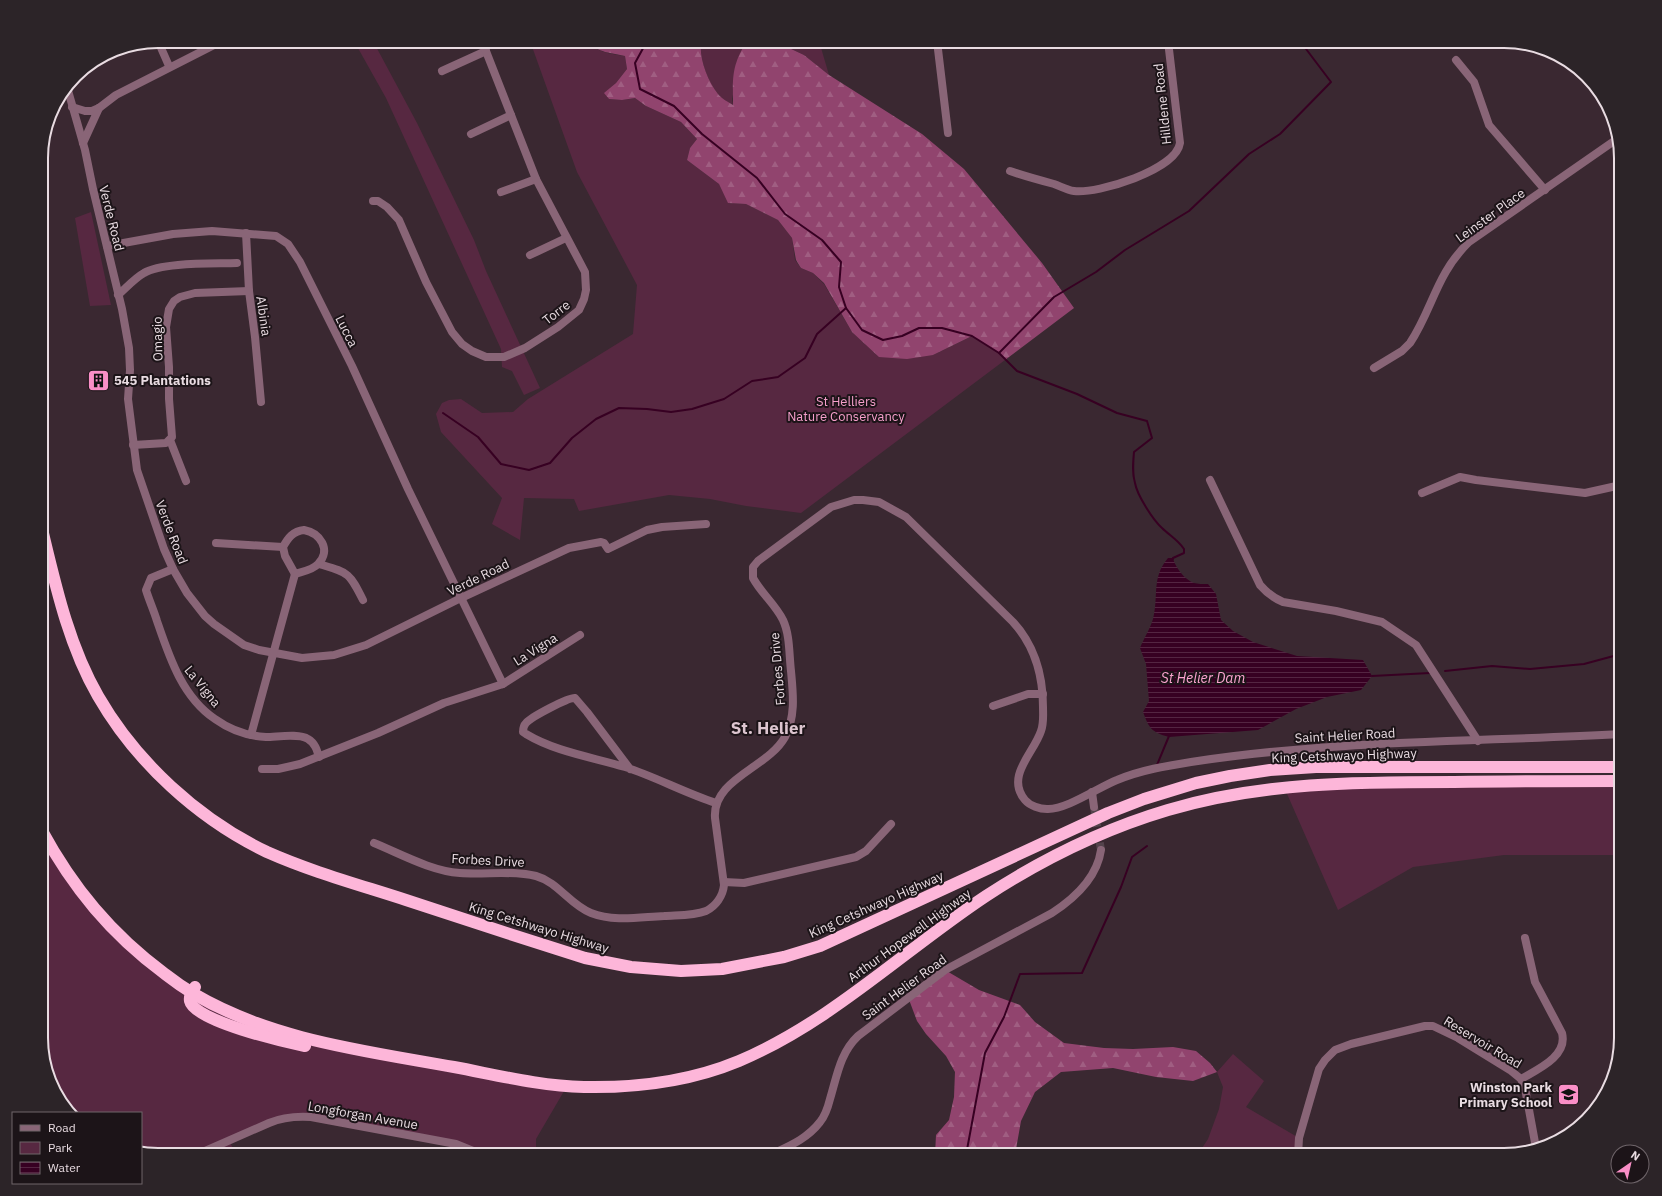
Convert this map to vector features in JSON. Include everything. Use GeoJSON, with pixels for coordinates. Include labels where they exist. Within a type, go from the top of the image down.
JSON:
{"type":"FeatureCollection","features":[{"type":"Feature","properties":{"kind":"highway","name":"King Cetshwayo Highway"},"geometry":{"type":"LineString","coordinates":[[48,551],[66,619],[78,654],[97,694],[135,749],[152,768],[213,820],[233,833],[267,851],[314,871],[583,959],[631,967],[681,971],[722,969],[784,957],[820,946],[1108,813],[1165,792],[1196,783],[1230,776],[1270,770],[1316,767],[1614,766]]}},
{"type":"Feature","properties":{"kind":"highway","name":"King Cetshwayo Highway"},"geometry":{"type":"LineString","coordinates":[[1016,878],[1061,854],[1119,827],[1168,810],[1256,790],[1314,784],[1370,781],[1614,781]]}},
{"type":"Feature","properties":{"kind":"highway","name":"Arthur Hopewell Highway"},"geometry":{"type":"LineString","coordinates":[[48,842],[60,863],[83,895],[119,936],[147,960],[225,1011],[268,1028],[308,1039],[549,1084],[588,1087],[624,1086],[690,1076],[727,1066],[773,1045],[820,1017],[967,909],[1016,878]]}},
{"type":"Feature","properties":{"kind":"street"},"geometry":{"type":"LineString","coordinates":[[161,48],[169,66]]}},
{"type":"Feature","properties":{"kind":"street"},"geometry":{"type":"LineString","coordinates":[[72,107],[85,111],[92,111],[99,108],[116,94],[207,48]]}},
{"type":"Feature","properties":{"kind":"street","name":"Torre"},"geometry":{"type":"LineString","coordinates":[[373,201],[378,201],[387,207],[399,220],[426,282],[452,332],[462,344],[472,351],[486,357],[504,357],[526,348],[558,328],[579,310],[584,299],[586,278],[582,265],[566,238],[536,179],[485,48]]}},
{"type":"Feature","properties":{"kind":"street"},"geometry":{"type":"LineString","coordinates":[[938,48],[948,133]]}},
{"type":"Feature","properties":{"kind":"street","name":"Hilldene Road"},"geometry":{"type":"LineString","coordinates":[[1010,171],[1074,191],[1116,185],[1159,167],[1170,160],[1177,152],[1180,144],[1169,48]]}},
{"type":"Feature","properties":{"kind":"street"},"geometry":{"type":"LineString","coordinates":[[442,71],[486,51]]}},
{"type":"Feature","properties":{"kind":"street"},"geometry":{"type":"LineString","coordinates":[[1456,60],[1474,82],[1489,124],[1545,190]]}},
{"type":"Feature","properties":{"kind":"street","name":"Verde Road"},"geometry":{"type":"LineString","coordinates":[[69,94],[83,143],[129,348],[130,370],[128,399],[137,470],[164,549],[173,569],[187,593],[205,616],[244,645],[273,653],[302,658],[334,655],[366,645],[461,598],[569,548],[596,542],[604,544],[608,549],[647,530],[662,527],[706,524]]}},
{"type":"Feature","properties":{"kind":"street"},"geometry":{"type":"LineString","coordinates":[[83,143],[99,108]]}},
{"type":"Feature","properties":{"kind":"street"},"geometry":{"type":"LineString","coordinates":[[471,134],[511,115]]}},
{"type":"Feature","properties":{"kind":"street","name":"Leinster Place"},"geometry":{"type":"LineString","coordinates":[[1374,368],[1402,351],[1410,343],[1446,269],[1458,253],[1469,242],[1613,142]]}},
{"type":"Feature","properties":{"kind":"street"},"geometry":{"type":"LineString","coordinates":[[501,192],[536,179]]}},
{"type":"Feature","properties":{"kind":"street","name":"Lucca"},"geometry":{"type":"LineString","coordinates":[[107,246],[173,234],[212,231],[270,236],[281,238],[288,244],[300,262],[352,366],[408,489],[461,598]]}},
{"type":"Feature","properties":{"kind":"street","name":"Albinia"},"geometry":{"type":"LineString","coordinates":[[246,233],[249,291],[261,402]]}},
{"type":"Feature","properties":{"kind":"street"},"geometry":{"type":"LineString","coordinates":[[530,255],[566,238]]}},
{"type":"Feature","properties":{"kind":"street"},"geometry":{"type":"LineString","coordinates":[[118,295],[139,277],[154,269],[182,265],[237,263]]}},
{"type":"Feature","properties":{"kind":"street","name":"Omagio"},"geometry":{"type":"LineString","coordinates":[[170,440],[172,433],[166,322],[169,309],[174,301],[180,297],[195,293],[249,291]]}},
{"type":"Feature","properties":{"kind":"street"},"geometry":{"type":"LineString","coordinates":[[133,445],[166,443],[170,440],[186,481]]}},
{"type":"Feature","properties":{"kind":"street"},"geometry":{"type":"LineString","coordinates":[[1422,493],[1460,477],[1585,493],[1614,487]]}},
{"type":"Feature","properties":{"kind":"street"},"geometry":{"type":"LineString","coordinates":[[1210,480],[1260,585],[1266,592],[1276,600],[1283,602],[1336,611],[1382,622],[1407,638],[1416,645],[1478,741]]}},
{"type":"Feature","properties":{"kind":"street","name":"Forbes Drive"},"geometry":{"type":"LineString","coordinates":[[374,843],[432,866],[451,871],[526,874],[540,877],[555,886],[579,907],[592,913],[607,917],[636,918],[699,913],[715,905],[722,894],[724,882],[714,810],[716,803],[726,788],[763,761],[779,745],[786,736],[793,712],[790,656],[786,628],[778,612],[753,578],[753,567],[758,561],[831,507],[840,503],[863,500],[879,502],[900,512],[912,522],[1020,629],[1029,642],[1036,658],[1041,677],[1044,722],[1041,731],[1020,770],[1018,785],[1022,795],[1029,803],[1036,807],[1048,810],[1066,804],[1092,792]]}},
{"type":"Feature","properties":{"kind":"street"},"geometry":{"type":"LineString","coordinates":[[251,735],[295,574],[285,556],[283,547],[290,535],[304,530],[314,533],[320,538],[324,547],[324,552],[319,564]]}},
{"type":"Feature","properties":{"kind":"street"},"geometry":{"type":"LineString","coordinates":[[216,543],[283,547]]}},
{"type":"Feature","properties":{"kind":"street"},"geometry":{"type":"LineString","coordinates":[[295,574],[319,564],[348,574],[363,600]]}},
{"type":"Feature","properties":{"kind":"street","name":"La Vigna"},"geometry":{"type":"LineString","coordinates":[[173,569],[151,578],[146,590],[174,668],[184,686],[210,716],[219,722],[251,735],[308,739],[314,744],[319,757]]}},
{"type":"Feature","properties":{"kind":"street","name":"La Vigna"},"geometry":{"type":"LineString","coordinates":[[461,598],[503,684]]}},
{"type":"Feature","properties":{"kind":"street","name":"La Vigna"},"geometry":{"type":"LineString","coordinates":[[262,770],[289,767],[319,757],[378,733],[444,703],[503,684],[580,635]]}},
{"type":"Feature","properties":{"kind":"street"},"geometry":{"type":"LineString","coordinates":[[993,706],[1028,694],[1043,694]]}},
{"type":"Feature","properties":{"kind":"street"},"geometry":{"type":"LineString","coordinates":[[630,769],[587,712],[573,697],[566,699],[528,721],[524,726],[524,733],[547,744],[630,769],[692,796],[716,803]]}},
{"type":"Feature","properties":{"kind":"street","name":"Saint Helier Road"},"geometry":{"type":"LineString","coordinates":[[1092,792],[1116,780],[1148,770],[1242,754],[1304,749],[1614,734]]}},
{"type":"Feature","properties":{"kind":"street"},"geometry":{"type":"LineString","coordinates":[[1092,792],[1094,808]]}},
{"type":"Feature","properties":{"kind":"street"},"geometry":{"type":"LineString","coordinates":[[724,882],[744,884],[856,857],[866,851],[892,824]]}},
{"type":"Feature","properties":{"kind":"street","name":"Saint Helier Road"},"geometry":{"type":"LineString","coordinates":[[784,1148],[801,1140],[822,1120],[828,1108],[842,1058],[846,1050],[858,1036],[945,970],[1046,916],[1067,903],[1080,891],[1091,877],[1100,857],[1101,850]]}},
{"type":"Feature","properties":{"kind":"street"},"geometry":{"type":"LineString","coordinates":[[1521,1079],[1545,1064],[1557,1053],[1563,1041],[1562,1032],[1535,982],[1525,938]]}},
{"type":"Feature","properties":{"kind":"street","name":"Reservoir Road"},"geometry":{"type":"LineString","coordinates":[[1298,1148],[1299,1138],[1319,1069],[1325,1060],[1335,1050],[1430,1025],[1443,1030],[1464,1042],[1504,1066],[1521,1079],[1525,1088],[1535,1143]]}},
{"type":"Feature","properties":{"kind":"street","name":"Longforgan Avenue"},"geometry":{"type":"LineString","coordinates":[[212,1148],[288,1116],[311,1116],[456,1144],[466,1148]]}},
{"type":"Feature","properties":{"kind":"green space"},"geometry":{"type":"Polygon","coordinates":[[[358,48],[377,48],[417,123],[474,240],[486,271],[540,388],[524,395],[512,371],[502,367],[501,349],[386,98],[358,48]]]}},
{"type":"Feature","properties":{"kind":"green space","name":"St Helliers Nature Conservancy"},"geometry":{"type":"Polygon","coordinates":[[[533,48],[596,48],[610,54],[625,56],[627,69],[616,83],[605,93],[609,99],[622,100],[635,98],[646,106],[681,122],[697,139],[690,148],[687,160],[719,184],[729,203],[746,204],[778,220],[792,238],[795,260],[801,268],[813,273],[824,284],[852,332],[933,355],[972,336],[999,353],[1005,360],[801,513],[746,506],[710,499],[669,495],[579,511],[574,499],[524,498],[520,540],[492,524],[502,498],[441,432],[436,414],[442,403],[449,400],[461,399],[482,413],[513,412],[528,399],[633,334],[637,285],[577,172],[533,48]]]}},
{"type":"Feature","properties":{"kind":"green space"},"geometry":{"type":"Polygon","coordinates":[[[596,48],[701,48],[703,62],[710,82],[719,95],[733,105],[733,81],[735,67],[742,48],[789,48],[804,55],[829,75],[922,134],[964,169],[1042,263],[1074,308],[1005,360],[999,353],[972,336],[933,355],[907,359],[879,357],[852,332],[824,283],[813,273],[801,268],[796,260],[792,238],[778,220],[746,204],[728,203],[719,184],[687,160],[690,148],[697,139],[681,122],[646,106],[635,98],[622,100],[609,99],[604,93],[616,83],[627,69],[625,56],[596,48]]]}},
{"type":"Feature","properties":{"kind":"green space"},"geometry":{"type":"Polygon","coordinates":[[[701,48],[744,48],[732,99],[733,105],[721,97],[710,83],[701,55],[701,48]]]}},
{"type":"Feature","properties":{"kind":"green space"},"geometry":{"type":"Polygon","coordinates":[[[789,48],[821,48],[829,75],[804,55],[789,48]]]}},
{"type":"Feature","properties":{"kind":"green space"},"geometry":{"type":"Polygon","coordinates":[[[91,212],[111,305],[90,306],[75,218],[91,212]]]}},
{"type":"Feature","properties":{"kind":"green space"},"geometry":{"type":"Polygon","coordinates":[[[1614,781],[1614,855],[1504,855],[1413,867],[1338,910],[1284,787],[1614,781]]]}},
{"type":"Feature","properties":{"kind":"green space"},"geometry":{"type":"Polygon","coordinates":[[[48,840],[83,895],[174,980],[268,1028],[567,1086],[536,1139],[536,1148],[467,1148],[295,1116],[229,1141],[233,1148],[142,1147],[142,1112],[76,1112],[63,1093],[56,1080],[48,1045],[48,840]]]}},
{"type":"Feature","properties":{"kind":"green space"},"geometry":{"type":"Polygon","coordinates":[[[945,970],[979,990],[1020,1005],[1035,1022],[1064,1043],[1104,1048],[1133,1049],[1173,1047],[1196,1051],[1210,1063],[1217,1072],[1193,1081],[1156,1077],[1113,1068],[1061,1072],[1035,1092],[1021,1121],[1016,1148],[935,1148],[936,1135],[949,1120],[954,1097],[955,1072],[946,1056],[926,1034],[917,1021],[908,997],[945,970]]]}},
{"type":"Feature","properties":{"kind":"green space"},"geometry":{"type":"Polygon","coordinates":[[[1233,1054],[1264,1081],[1246,1107],[1299,1138],[1298,1148],[1202,1148],[1208,1139],[1219,1109],[1223,1087],[1217,1072],[1233,1054]]]}},
{"type":"Feature","properties":{"kind":"water","name":"St Helier Dam"},"geometry":{"type":"Polygon","coordinates":[[[1168,558],[1173,558],[1181,573],[1187,579],[1197,584],[1208,584],[1216,594],[1221,620],[1233,631],[1253,642],[1297,656],[1363,660],[1372,676],[1361,690],[1327,697],[1296,709],[1258,730],[1169,737],[1154,731],[1149,726],[1143,712],[1149,701],[1146,664],[1140,648],[1153,619],[1159,573],[1168,558]]]}},
{"type":"Feature","properties":{"kind":"waterway"},"geometry":{"type":"LineString","coordinates":[[643,48],[635,63],[640,89],[674,106],[702,134],[757,178],[785,214],[822,240],[841,262],[839,287],[846,308],[862,330],[883,340],[902,336],[919,328],[942,328],[972,336],[999,353],[1017,371],[1077,394],[1117,413],[1147,421],[1152,438],[1134,452],[1134,479],[1136,488],[1150,513],[1158,524],[1184,549],[1184,553],[1173,559]]}},
{"type":"Feature","properties":{"kind":"waterway"},"geometry":{"type":"LineString","coordinates":[[999,353],[1054,297],[1096,272],[1125,250],[1189,211],[1249,154],[1280,134],[1331,82],[1305,48]]}},
{"type":"Feature","properties":{"kind":"waterway"},"geometry":{"type":"LineString","coordinates":[[443,413],[478,437],[501,464],[529,470],[550,463],[572,438],[596,419],[619,408],[671,412],[692,409],[724,399],[752,381],[778,377],[805,358],[817,334],[846,308]]}},
{"type":"Feature","properties":{"kind":"waterway"},"geometry":{"type":"LineString","coordinates":[[1445,671],[1492,666],[1530,669],[1584,664],[1614,656]]}},
{"type":"Feature","properties":{"kind":"waterway"},"geometry":{"type":"LineString","coordinates":[[1372,676],[1430,673]]}},
{"type":"Feature","properties":{"kind":"waterway"},"geometry":{"type":"LineString","coordinates":[[1157,765],[1169,736]]}},
{"type":"Feature","properties":{"kind":"waterway"},"geometry":{"type":"LineString","coordinates":[[967,1148],[985,1053],[1004,1017],[1020,974],[1082,973],[1121,887],[1132,857],[1147,846]]}},
{"type":"Feature","properties":{"kind":"tunnel"},"geometry":{"type":"LineString","coordinates":[[1094,807],[1101,850]]}},
{"type":"Feature","properties":{"kind":"place","name":"545 Plantations"},"geometry":{"type":"Point","coordinates":[99,380]}},
{"type":"Feature","properties":{"kind":"place","name":"Winston Park Primary School"},"geometry":{"type":"Point","coordinates":[1568,1094]}},
{"type":"Feature","properties":{"kind":"district","name":"St. Helier"},"geometry":{"type":"Point","coordinates":[768,728]}}]}
